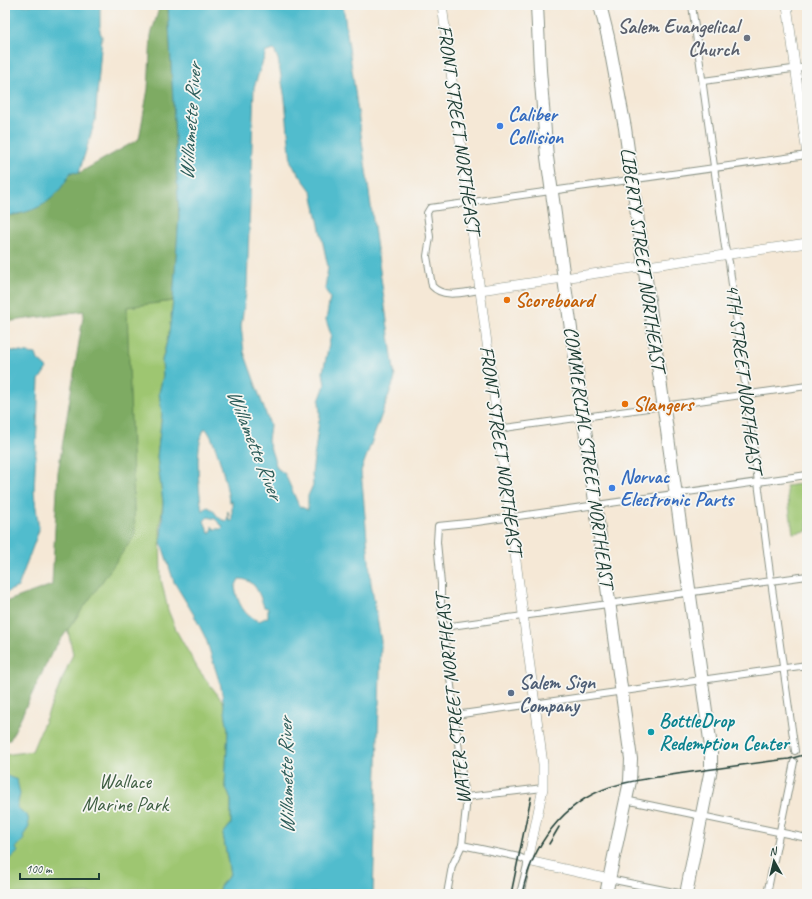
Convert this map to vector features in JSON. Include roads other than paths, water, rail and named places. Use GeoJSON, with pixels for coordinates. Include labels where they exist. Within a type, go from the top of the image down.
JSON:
{"type":"FeatureCollection","features":[{"type":"Feature","properties":{"kind":"highway","name":"COMMERCIAL STREET NORTHEAST"},"geometry":{"type":"LineString","coordinates":[[537,5],[536,17],[544,129],[630,759],[630,775],[606,894]]}},
{"type":"Feature","properties":{"kind":"highway","name":"LIBERTY STREET NORTHEAST"},"geometry":{"type":"LineString","coordinates":[[600,5],[613,63],[633,179],[712,763],[685,894]]}},
{"type":"Feature","properties":{"kind":"street","name":"FRONT STREET NORTHEAST"},"geometry":{"type":"LineString","coordinates":[[442,5],[543,764],[543,788],[520,894]]}},
{"type":"Feature","properties":{"kind":"street","name":"4TH STREET NORTHEAST"},"geometry":{"type":"LineString","coordinates":[[692,5],[714,167],[727,255],[730,266],[771,581],[796,751]]}},
{"type":"Feature","properties":{"kind":"street"},"geometry":{"type":"LineString","coordinates":[[787,5],[807,155],[430,208],[428,213],[430,237],[427,256],[432,286],[436,290],[448,294],[564,279],[807,243]]}},
{"type":"Feature","properties":{"kind":"street"},"geometry":{"type":"LineString","coordinates":[[703,81],[807,67]]}},
{"type":"Feature","properties":{"kind":"street"},"geometry":{"type":"LineString","coordinates":[[498,429],[807,386]]}},
{"type":"Feature","properties":{"kind":"street"},"geometry":{"type":"LineString","coordinates":[[510,517],[807,475]]}},
{"type":"Feature","properties":{"kind":"street","name":"WATER STREET NORTHEAST"},"geometry":{"type":"LineString","coordinates":[[447,894],[452,866],[462,845],[466,797],[444,627],[437,542],[438,526],[510,517]]}},
{"type":"Feature","properties":{"kind":"street"},"geometry":{"type":"LineString","coordinates":[[444,627],[807,576]]}},
{"type":"Feature","properties":{"kind":"street"},"geometry":{"type":"LineString","coordinates":[[455,715],[702,681],[784,669],[807,664]]}},
{"type":"Feature","properties":{"kind":"street"},"geometry":{"type":"LineString","coordinates":[[767,894],[794,762]]}},
{"type":"Feature","properties":{"kind":"street"},"geometry":{"type":"LineString","coordinates":[[466,797],[543,788]]}},
{"type":"Feature","properties":{"kind":"street"},"geometry":{"type":"LineString","coordinates":[[625,800],[807,838]]}},
{"type":"Feature","properties":{"kind":"street"},"geometry":{"type":"LineString","coordinates":[[462,845],[609,879],[685,894]]}},
{"type":"Feature","properties":{"kind":"water"},"geometry":{"type":"Polygon","coordinates":[[[5,5],[100,5],[100,32],[102,36],[95,121],[79,173],[71,172],[59,191],[44,204],[27,212],[5,216],[5,5]]]}},
{"type":"Feature","properties":{"kind":"water","name":"Willamette River"},"geometry":{"type":"Polygon","coordinates":[[[168,5],[343,5],[395,378],[361,471],[371,583],[381,641],[373,894],[218,894],[220,886],[230,875],[223,834],[231,824],[231,800],[225,785],[228,730],[221,687],[206,639],[194,615],[174,582],[161,542],[163,502],[157,457],[162,414],[159,393],[163,376],[162,361],[169,333],[173,301],[179,216],[168,5]],[[274,50],[266,52],[254,87],[247,287],[241,326],[244,352],[270,425],[268,441],[277,468],[285,474],[299,506],[308,510],[308,496],[313,485],[312,473],[320,414],[319,401],[325,385],[323,372],[331,335],[326,320],[330,298],[325,289],[328,267],[312,192],[291,163],[285,99],[278,59],[274,50]],[[205,428],[199,445],[198,468],[202,511],[208,507],[221,519],[227,521],[228,511],[229,521],[232,521],[232,501],[229,502],[224,475],[217,451],[209,433],[205,428]],[[208,517],[204,521],[209,533],[212,531],[212,526],[214,529],[221,529],[223,527],[215,519],[208,517]],[[239,579],[235,587],[237,598],[242,608],[249,616],[259,621],[268,617],[268,608],[264,607],[253,584],[249,581],[239,579]]]}},
{"type":"Feature","properties":{"kind":"water"},"geometry":{"type":"Polygon","coordinates":[[[5,350],[36,354],[38,360],[47,368],[39,380],[34,492],[39,530],[18,587],[5,593],[5,350]]]}},
{"type":"Feature","properties":{"kind":"water"},"geometry":{"type":"Polygon","coordinates":[[[5,775],[17,780],[20,794],[17,807],[28,817],[29,827],[23,836],[24,839],[16,848],[18,852],[9,860],[5,861],[5,775]]]}},
{"type":"Feature","properties":{"kind":"railway"},"geometry":{"type":"LineString","coordinates":[[522,894],[533,859],[552,828],[577,804],[593,794],[619,784],[638,780],[789,759],[807,754]]}},
{"type":"Feature","properties":{"kind":"railway"},"geometry":{"type":"LineString","coordinates":[[511,894],[531,797]]}},
{"type":"Feature","properties":{"kind":"railway"},"geometry":{"type":"LineString","coordinates":[[549,844],[559,827]]}},
{"type":"Feature","properties":{"kind":"place","name":"Salem Evangelical Church"},"geometry":{"type":"Point","coordinates":[747,38]}},
{"type":"Feature","properties":{"kind":"place","name":"Caliber Collision"},"geometry":{"type":"Point","coordinates":[500,126]}},
{"type":"Feature","properties":{"kind":"place","name":"Scoreboard"},"geometry":{"type":"Point","coordinates":[507,300]}},
{"type":"Feature","properties":{"kind":"place","name":"Slangers"},"geometry":{"type":"Point","coordinates":[625,404]}},
{"type":"Feature","properties":{"kind":"place","name":"Norvac Electronic Parts"},"geometry":{"type":"Point","coordinates":[612,488]}},
{"type":"Feature","properties":{"kind":"place","name":"Salem Sign Company"},"geometry":{"type":"Point","coordinates":[511,693]}},
{"type":"Feature","properties":{"kind":"place","name":"BottleDrop Redemption Center"},"geometry":{"type":"Point","coordinates":[651,732]}},
{"type":"Feature","properties":{"kind":"park label","name":"Wallace Marine Park"},"geometry":{"type":"Point","coordinates":[125,792]}}]}
